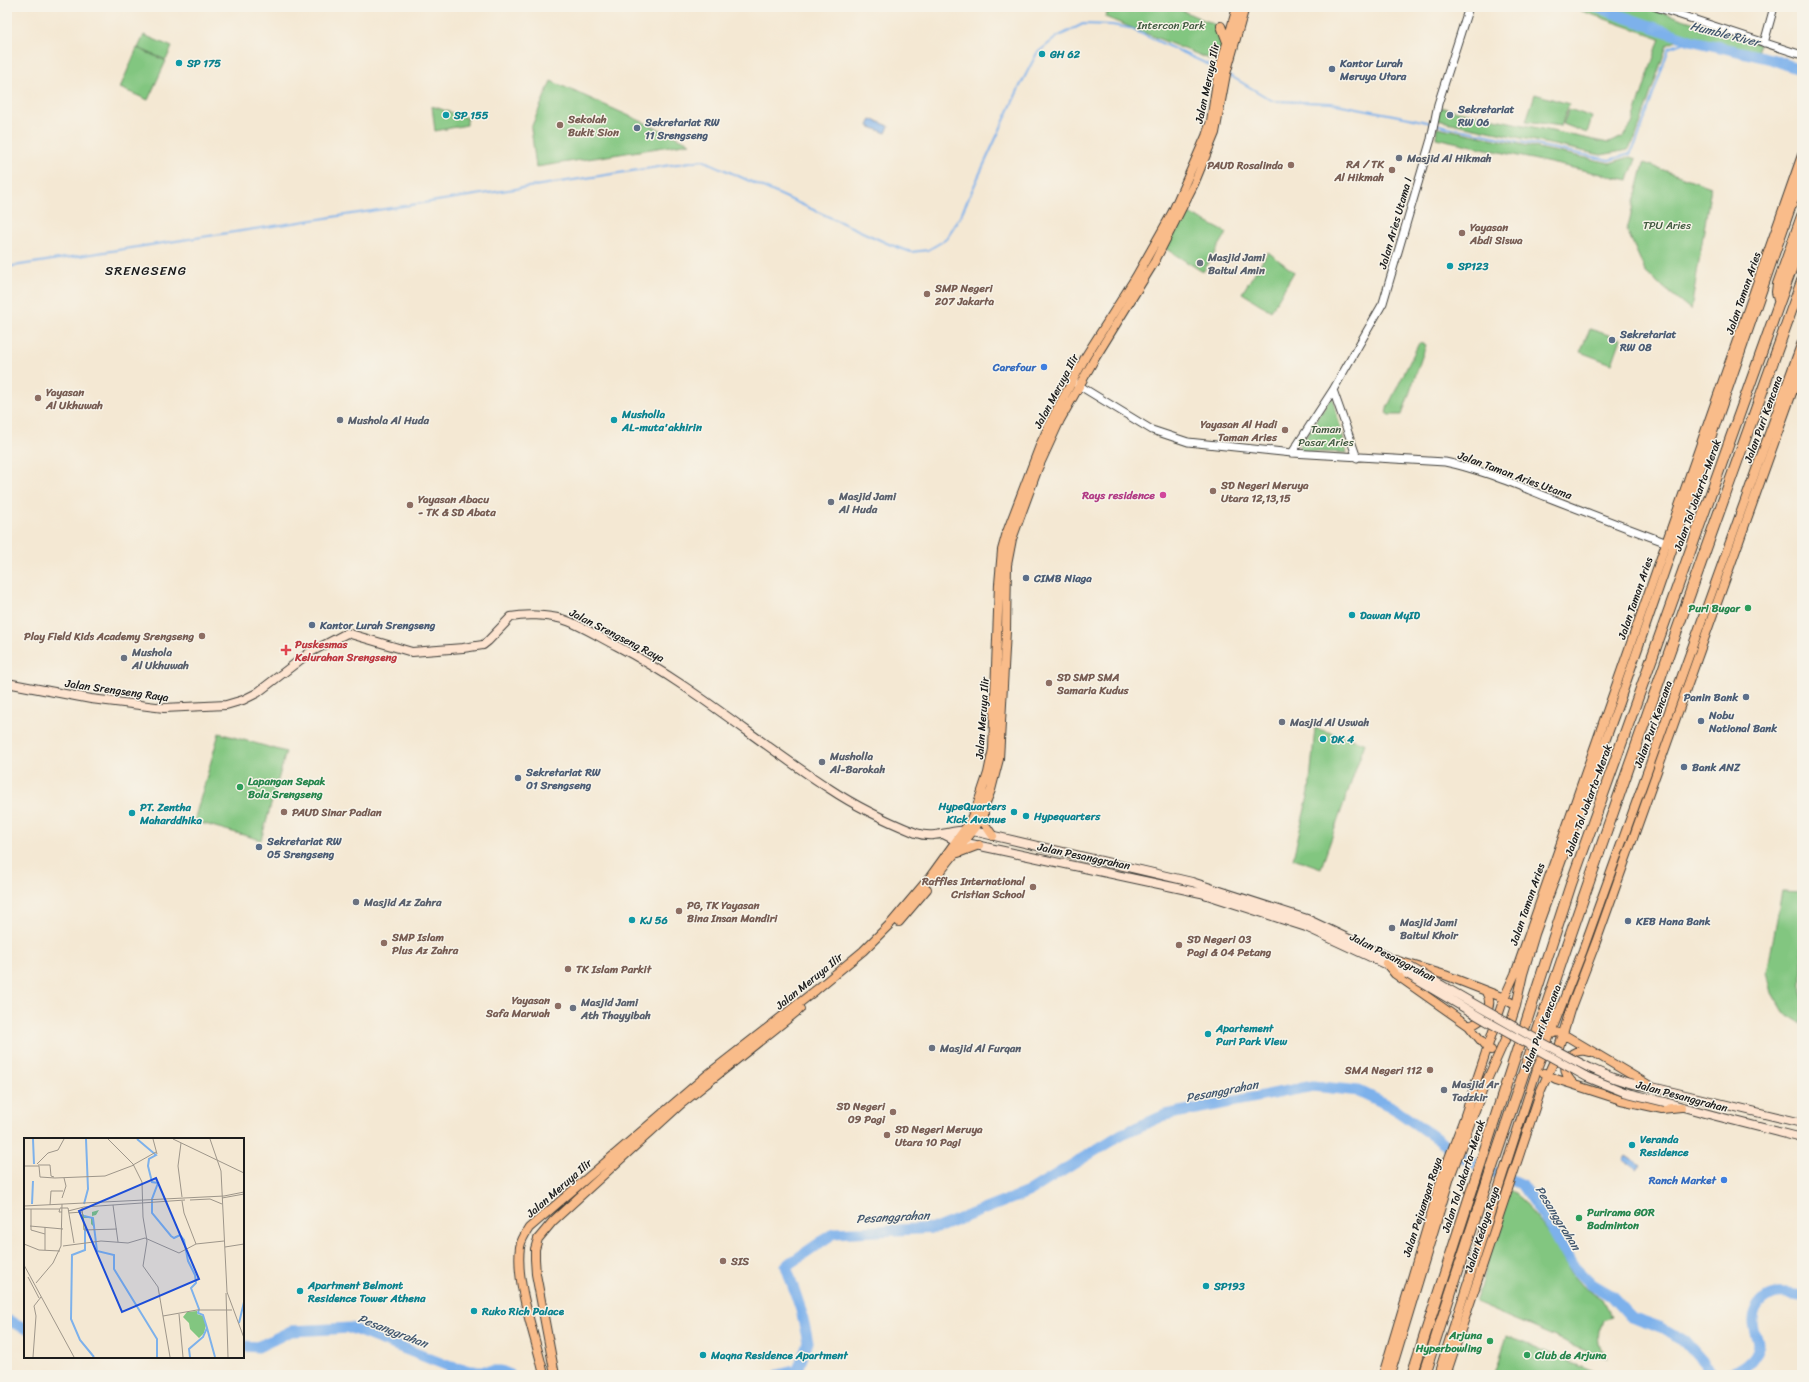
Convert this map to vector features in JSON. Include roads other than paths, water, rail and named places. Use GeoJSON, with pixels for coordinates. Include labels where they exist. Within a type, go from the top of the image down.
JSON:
{"type":"FeatureCollection","features":[{"type":"Feature","properties":{"kind":"highway"},"geometry":{"type":"LineString","coordinates":[[1780,302],[1777,292],[1778,284],[1802,216]]}},
{"type":"Feature","properties":{"kind":"highway","name":"Jalan Tol Jakarta–Merak"},"geometry":{"type":"LineString","coordinates":[[1412,1375],[1570,884],[1802,239]]}},
{"type":"Feature","properties":{"kind":"highway"},"geometry":{"type":"LineString","coordinates":[[1424,1375],[1497,1148],[1656,686],[1802,281]]}},
{"type":"Feature","properties":{"kind":"main road","name":"Jalan Meruya Ilir"},"geometry":{"type":"LineString","coordinates":[[1226,60],[1227,43],[1237,7]]}},
{"type":"Feature","properties":{"kind":"main road","name":"Jalan Meruya Ilir"},"geometry":{"type":"LineString","coordinates":[[969,830],[988,773],[993,749],[999,584],[1002,550],[1007,532],[1041,443],[1152,259],[1166,233],[1172,213],[1206,136],[1226,60],[1245,7]]}},
{"type":"Feature","properties":{"kind":"main road"},"geometry":{"type":"LineString","coordinates":[[1221,26],[1227,43]]}},
{"type":"Feature","properties":{"kind":"main road","name":"Jalan Taman Aries"},"geometry":{"type":"LineString","coordinates":[[1487,1048],[1504,998],[1515,974],[1604,734],[1802,155]]}},
{"type":"Feature","properties":{"kind":"main road","name":"Jalan Taman Aries"},"geometry":{"type":"LineString","coordinates":[[1670,544],[1742,350],[1802,176]]}},
{"type":"Feature","properties":{"kind":"main road","name":"Jalan Puri Kencana"},"geometry":{"type":"LineString","coordinates":[[1523,1113],[1549,1034],[1583,950],[1802,342]]}},
{"type":"Feature","properties":{"kind":"main road","name":"Jalan Puri Kencana"},"geometry":{"type":"LineString","coordinates":[[1541,1090],[1563,1034],[1570,1010],[1596,942],[1802,365]]}},
{"type":"Feature","properties":{"kind":"main road","name":"Jalan Meruya Ilir"},"geometry":{"type":"LineString","coordinates":[[555,1375],[536,1274],[535,1249],[538,1239],[553,1220],[707,1075],[816,990],[862,951],[906,906],[969,830],[985,806],[995,775],[1001,743],[1006,583],[1010,545],[1038,468],[1076,383]]}},
{"type":"Feature","properties":{"kind":"main road","name":"Jalan Srengseng Raya"},"geometry":{"type":"LineString","coordinates":[[7,683],[91,699],[164,708],[226,705],[243,700],[257,693],[309,653],[347,633],[412,652],[429,651],[483,645],[511,617],[540,616],[556,618],[570,622],[604,639],[670,676],[833,791],[927,836],[957,830],[969,830]]}},
{"type":"Feature","properties":{"kind":"main road"},"geometry":{"type":"LineString","coordinates":[[985,806],[984,823],[993,836]]}},
{"type":"Feature","properties":{"kind":"main road","name":"Jalan Taman Aries"},"geometry":{"type":"LineString","coordinates":[[1498,1053],[1505,1040],[1516,1006],[1522,974],[1574,817]]}},
{"type":"Feature","properties":{"kind":"main road","name":"Jalan Pesanggrahan"},"geometry":{"type":"LineString","coordinates":[[969,830],[1192,882],[1267,910],[1386,963],[1408,971],[1606,1076],[1634,1084],[1802,1122]]}},
{"type":"Feature","properties":{"kind":"main road","name":"Jalan Srengseng Raya"},"geometry":{"type":"LineString","coordinates":[[943,834],[960,841]]}},
{"type":"Feature","properties":{"kind":"main road","name":"Jalan Meruya Ilir"},"geometry":{"type":"LineString","coordinates":[[544,1375],[520,1271],[520,1248],[529,1228],[656,1123],[768,1036],[850,968],[911,910],[954,855],[960,841]]}},
{"type":"Feature","properties":{"kind":"main road","name":"Jalan Pesanggrahan"},"geometry":{"type":"LineString","coordinates":[[960,841],[1193,891],[1312,921],[1395,960],[1408,971],[1490,1023],[1587,1077],[1624,1092],[1802,1138]]}},
{"type":"Feature","properties":{"kind":"main road"},"geometry":{"type":"LineString","coordinates":[[954,855],[969,847],[979,845]]}},
{"type":"Feature","properties":{"kind":"main road"},"geometry":{"type":"LineString","coordinates":[[1044,859],[1047,849]]}},
{"type":"Feature","properties":{"kind":"main road"},"geometry":{"type":"LineString","coordinates":[[1395,960],[1445,975],[1504,998],[1516,1006]]}},
{"type":"Feature","properties":{"kind":"main road"},"geometry":{"type":"LineString","coordinates":[[1386,963],[1402,979],[1468,1026],[1487,1048],[1498,1053]]}},
{"type":"Feature","properties":{"kind":"main road"},"geometry":{"type":"LineString","coordinates":[[1468,1026],[1480,1021],[1488,1010],[1489,997],[1486,992]]}},
{"type":"Feature","properties":{"kind":"main road"},"geometry":{"type":"LineString","coordinates":[[1549,1034],[1556,1032],[1563,1034],[1652,1087]]}},
{"type":"Feature","properties":{"kind":"main road","name":"Jalan Pejuangan Raya"},"geometry":{"type":"LineString","coordinates":[[1460,1142],[1487,1048]]}},
{"type":"Feature","properties":{"kind":"main road"},"geometry":{"type":"LineString","coordinates":[[1576,1085],[1565,1074],[1564,1067],[1567,1059],[1572,1053],[1579,1050],[1594,1053]]}},
{"type":"Feature","properties":{"kind":"main road","name":"Jalan Pejuangan Raya"},"geometry":{"type":"LineString","coordinates":[[1383,1375],[1430,1214],[1498,1053]]}},
{"type":"Feature","properties":{"kind":"main road"},"geometry":{"type":"LineString","coordinates":[[1538,1066],[1541,1071],[1547,1075],[1622,1100],[1662,1109],[1681,1107]]}},
{"type":"Feature","properties":{"kind":"main road","name":"Jalan Kedoya Raya"},"geometry":{"type":"LineString","coordinates":[[1438,1375],[1501,1196],[1517,1160],[1541,1090]]}},
{"type":"Feature","properties":{"kind":"main road","name":"Jalan Kedoya Raya"},"geometry":{"type":"LineString","coordinates":[[1446,1375],[1501,1196],[1508,1158],[1523,1113]]}},
{"type":"Feature","properties":{"kind":"main road","name":"Jalan Pejuangan Raya"},"geometry":{"type":"LineString","coordinates":[[1390,1375],[1446,1190],[1452,1161]]}},
{"type":"Feature","properties":{"kind":"main road"},"geometry":{"type":"LineString","coordinates":[[532,1322],[533,1318],[537,1315],[545,1318]]}},
{"type":"Feature","properties":{"kind":"street","name":"Jalan Aries Utama I"},"geometry":{"type":"LineString","coordinates":[[1292,453],[1333,390],[1383,303],[1431,140],[1436,114],[1470,7]]}},
{"type":"Feature","properties":{"kind":"street"},"geometry":{"type":"LineString","coordinates":[[1656,7],[1802,55]]}},
{"type":"Feature","properties":{"kind":"street"},"geometry":{"type":"LineString","coordinates":[[1764,43],[1774,7]]}},
{"type":"Feature","properties":{"kind":"street","name":"Jalan Taman Aries Utama"},"geometry":{"type":"LineString","coordinates":[[1076,383],[1124,413],[1163,434],[1188,442],[1292,453],[1357,458],[1436,461],[1459,465],[1670,544]]}},
{"type":"Feature","properties":{"kind":"street"},"geometry":{"type":"LineString","coordinates":[[1333,390],[1357,458]]}},
{"type":"Feature","properties":{"kind":"water"},"geometry":{"type":"Polygon","coordinates":[[[871,119],[889,126],[886,133],[868,126],[871,119]]]}},
{"type":"Feature","properties":{"kind":"water"},"geometry":{"type":"Polygon","coordinates":[[[1626,1155],[1641,1165],[1637,1170],[1623,1160],[1626,1155]]]}},
{"type":"Feature","properties":{"kind":"waterway","name":"Humble River"},"geometry":{"type":"LineString","coordinates":[[1596,7],[1690,40],[1771,59],[1802,70]]}},
{"type":"Feature","properties":{"kind":"waterway"},"geometry":{"type":"LineString","coordinates":[[7,267],[703,160],[891,245],[911,252],[928,250],[945,240],[959,219],[1019,88],[1037,53],[1057,37],[1083,24],[1112,25],[1129,28],[1218,69]]}},
{"type":"Feature","properties":{"kind":"waterway"},"geometry":{"type":"LineString","coordinates":[[1229,75],[1273,101],[1331,103],[1609,160],[1630,154],[1637,141],[1669,48],[1690,40]]}},
{"type":"Feature","properties":{"kind":"waterway","name":"Pesanggrahan"},"geometry":{"type":"LineString","coordinates":[[778,1375],[798,1370],[808,1342],[801,1310],[786,1266],[834,1233],[937,1228],[1028,1192],[1122,1134],[1165,1115],[1313,1086],[1359,1091],[1390,1106],[1467,1160],[1521,1184],[1552,1229],[1572,1265],[1591,1284],[1612,1296],[1631,1317],[1662,1328],[1685,1341],[1712,1372],[1719,1375]]}},
{"type":"Feature","properties":{"kind":"waterway","name":"Pesanggrahan"},"geometry":{"type":"LineString","coordinates":[[1723,1375],[1735,1372],[1746,1365],[1757,1351],[1758,1345],[1753,1327],[1753,1319],[1759,1304],[1764,1299],[1774,1294],[1802,1296]]}},
{"type":"Feature","properties":{"kind":"waterway","name":"Pesanggrahan"},"geometry":{"type":"LineString","coordinates":[[7,1320],[24,1328]]}},
{"type":"Feature","properties":{"kind":"waterway","name":"Pesanggrahan"},"geometry":{"type":"LineString","coordinates":[[244,1346],[258,1347],[291,1331],[351,1328],[451,1367],[470,1371],[501,1371],[511,1375]]}},
{"type":"Feature","properties":{"kind":"place","name":"GH 62"},"geometry":{"type":"Point","coordinates":[1042,54]}},
{"type":"Feature","properties":{"kind":"place","name":"SP 175"},"geometry":{"type":"Point","coordinates":[179,63]}},
{"type":"Feature","properties":{"kind":"place","name":"Kantor Lurah Meruya Utara"},"geometry":{"type":"Point","coordinates":[1332,69]}},
{"type":"Feature","properties":{"kind":"place","name":"SP 155"},"geometry":{"type":"Point","coordinates":[446,115]}},
{"type":"Feature","properties":{"kind":"place","name":"Sekretariat RW 06"},"geometry":{"type":"Point","coordinates":[1450,115]}},
{"type":"Feature","properties":{"kind":"place","name":"Sekolah Bukit Sion"},"geometry":{"type":"Point","coordinates":[560,125]}},
{"type":"Feature","properties":{"kind":"place","name":"Sekretariat RW 11 Srengseng"},"geometry":{"type":"Point","coordinates":[637,128]}},
{"type":"Feature","properties":{"kind":"place","name":"Masjid Al Hikmah"},"geometry":{"type":"Point","coordinates":[1399,158]}},
{"type":"Feature","properties":{"kind":"place","name":"PAUD Rosalinda"},"geometry":{"type":"Point","coordinates":[1291,165]}},
{"type":"Feature","properties":{"kind":"place","name":"RA / TK Al Hikmah"},"geometry":{"type":"Point","coordinates":[1392,170]}},
{"type":"Feature","properties":{"kind":"place","name":"Yayasan Abdi Siswa"},"geometry":{"type":"Point","coordinates":[1462,233]}},
{"type":"Feature","properties":{"kind":"place","name":"Masjid Jami Baitul Amin"},"geometry":{"type":"Point","coordinates":[1200,263]}},
{"type":"Feature","properties":{"kind":"place","name":"SP123"},"geometry":{"type":"Point","coordinates":[1450,266]}},
{"type":"Feature","properties":{"kind":"place","name":"SMP Negeri 207 Jakarta"},"geometry":{"type":"Point","coordinates":[927,294]}},
{"type":"Feature","properties":{"kind":"place","name":"Sekretariat RW 08"},"geometry":{"type":"Point","coordinates":[1612,340]}},
{"type":"Feature","properties":{"kind":"place","name":"Carefour"},"geometry":{"type":"Point","coordinates":[1044,367]}},
{"type":"Feature","properties":{"kind":"place","name":"Yayasan Al Ukhuwah"},"geometry":{"type":"Point","coordinates":[38,398]}},
{"type":"Feature","properties":{"kind":"place","name":"Mushola Al Huda"},"geometry":{"type":"Point","coordinates":[340,420]}},
{"type":"Feature","properties":{"kind":"place","name":"Musholla AL-muta'akhirin"},"geometry":{"type":"Point","coordinates":[614,420]}},
{"type":"Feature","properties":{"kind":"place","name":"Yayasan Al Hadi Taman Aries"},"geometry":{"type":"Point","coordinates":[1285,430]}},
{"type":"Feature","properties":{"kind":"place","name":"SD Negeri Meruya Utara 12,13,15"},"geometry":{"type":"Point","coordinates":[1213,491]}},
{"type":"Feature","properties":{"kind":"place","name":"Rays residence"},"geometry":{"type":"Point","coordinates":[1163,495]}},
{"type":"Feature","properties":{"kind":"place","name":"Masjid Jami Al Huda"},"geometry":{"type":"Point","coordinates":[831,502]}},
{"type":"Feature","properties":{"kind":"place","name":"Yayasan Abacu - TK & SD Abata"},"geometry":{"type":"Point","coordinates":[410,505]}},
{"type":"Feature","properties":{"kind":"place","name":"CIMB Niaga"},"geometry":{"type":"Point","coordinates":[1026,578]}},
{"type":"Feature","properties":{"kind":"place","name":"Puri Bugar"},"geometry":{"type":"Point","coordinates":[1748,608]}},
{"type":"Feature","properties":{"kind":"place","name":"Dawan MyID"},"geometry":{"type":"Point","coordinates":[1352,615]}},
{"type":"Feature","properties":{"kind":"place","name":"Kantor Lurah Srengseng"},"geometry":{"type":"Point","coordinates":[312,625]}},
{"type":"Feature","properties":{"kind":"place","name":"Play Field Kids Academy Srengseng"},"geometry":{"type":"Point","coordinates":[202,636]}},
{"type":"Feature","properties":{"kind":"place","name":"Puskesmas Kelurahan Srengseng"},"geometry":{"type":"Point","coordinates":[286,650]}},
{"type":"Feature","properties":{"kind":"place","name":"Mushola Al Ukhuwah"},"geometry":{"type":"Point","coordinates":[124,658]}},
{"type":"Feature","properties":{"kind":"place","name":"SD SMP SMA Samaria Kudus"},"geometry":{"type":"Point","coordinates":[1049,683]}},
{"type":"Feature","properties":{"kind":"place","name":"Panin Bank"},"geometry":{"type":"Point","coordinates":[1746,697]}},
{"type":"Feature","properties":{"kind":"place","name":"Nobu National Bank"},"geometry":{"type":"Point","coordinates":[1701,721]}},
{"type":"Feature","properties":{"kind":"place","name":"Masjid Al Uswah"},"geometry":{"type":"Point","coordinates":[1282,722]}},
{"type":"Feature","properties":{"kind":"place","name":"DK 4"},"geometry":{"type":"Point","coordinates":[1323,739]}},
{"type":"Feature","properties":{"kind":"place","name":"Musholla Al-Barokah"},"geometry":{"type":"Point","coordinates":[822,762]}},
{"type":"Feature","properties":{"kind":"place","name":"Bank ANZ"},"geometry":{"type":"Point","coordinates":[1684,767]}},
{"type":"Feature","properties":{"kind":"place","name":"Sekretariat RW 01 Srengseng"},"geometry":{"type":"Point","coordinates":[518,778]}},
{"type":"Feature","properties":{"kind":"place","name":"Lapangan Sepak Bola Srengseng"},"geometry":{"type":"Point","coordinates":[240,787]}},
{"type":"Feature","properties":{"kind":"place","name":"PAUD Sinar Padian"},"geometry":{"type":"Point","coordinates":[284,812]}},
{"type":"Feature","properties":{"kind":"place","name":"HypeQuarters Kick Avenue"},"geometry":{"type":"Point","coordinates":[1014,812]}},
{"type":"Feature","properties":{"kind":"place","name":"PT. Zentha Maharddhika"},"geometry":{"type":"Point","coordinates":[132,813]}},
{"type":"Feature","properties":{"kind":"place","name":"Hypequarters"},"geometry":{"type":"Point","coordinates":[1026,816]}},
{"type":"Feature","properties":{"kind":"place","name":"Sekretariat RW 05 Srengseng"},"geometry":{"type":"Point","coordinates":[259,847]}},
{"type":"Feature","properties":{"kind":"place","name":"Raffles International Cristian School"},"geometry":{"type":"Point","coordinates":[1033,887]}},
{"type":"Feature","properties":{"kind":"place","name":"Masjid Az Zahra"},"geometry":{"type":"Point","coordinates":[356,902]}},
{"type":"Feature","properties":{"kind":"place","name":"PG, TK Yayasan Bina Insan Mandiri"},"geometry":{"type":"Point","coordinates":[679,911]}},
{"type":"Feature","properties":{"kind":"place","name":"KJ 56"},"geometry":{"type":"Point","coordinates":[632,920]}},
{"type":"Feature","properties":{"kind":"place","name":"KEB Hana Bank"},"geometry":{"type":"Point","coordinates":[1628,921]}},
{"type":"Feature","properties":{"kind":"place","name":"Masjid Jami Baitul Khoir"},"geometry":{"type":"Point","coordinates":[1392,928]}},
{"type":"Feature","properties":{"kind":"place","name":"SMP Islam Plus Az Zahra"},"geometry":{"type":"Point","coordinates":[384,943]}},
{"type":"Feature","properties":{"kind":"place","name":"SD Negeri 03 Pagi & 04 Petang"},"geometry":{"type":"Point","coordinates":[1179,945]}},
{"type":"Feature","properties":{"kind":"place","name":"TK Islam Parkit"},"geometry":{"type":"Point","coordinates":[568,969]}},
{"type":"Feature","properties":{"kind":"place","name":"Yayasan Safa Marwah"},"geometry":{"type":"Point","coordinates":[558,1006]}},
{"type":"Feature","properties":{"kind":"place","name":"Masjid Jami Ath Thayyibah"},"geometry":{"type":"Point","coordinates":[573,1008]}},
{"type":"Feature","properties":{"kind":"place","name":"Apartement Puri Park View"},"geometry":{"type":"Point","coordinates":[1208,1034]}},
{"type":"Feature","properties":{"kind":"place","name":"Masjid Al Furqan"},"geometry":{"type":"Point","coordinates":[932,1048]}},
{"type":"Feature","properties":{"kind":"place","name":"SMA Negeri 112"},"geometry":{"type":"Point","coordinates":[1430,1070]}},
{"type":"Feature","properties":{"kind":"place","name":"Masjid Ar Tadzkir"},"geometry":{"type":"Point","coordinates":[1444,1090]}},
{"type":"Feature","properties":{"kind":"place","name":"SD Negeri 09 Pagi"},"geometry":{"type":"Point","coordinates":[893,1112]}},
{"type":"Feature","properties":{"kind":"place","name":"SD Negeri Meruya Utara 10 Pagi"},"geometry":{"type":"Point","coordinates":[887,1135]}},
{"type":"Feature","properties":{"kind":"place","name":"Veranda Residence"},"geometry":{"type":"Point","coordinates":[1632,1145]}},
{"type":"Feature","properties":{"kind":"place","name":"Ranch Market"},"geometry":{"type":"Point","coordinates":[1724,1180]}},
{"type":"Feature","properties":{"kind":"place","name":"Purirama GOR Badminton"},"geometry":{"type":"Point","coordinates":[1579,1218]}},
{"type":"Feature","properties":{"kind":"place","name":"SIS"},"geometry":{"type":"Point","coordinates":[723,1261]}},
{"type":"Feature","properties":{"kind":"place","name":"SP193"},"geometry":{"type":"Point","coordinates":[1206,1286]}},
{"type":"Feature","properties":{"kind":"place","name":"Apartment Belmont Residence Tower Athena"},"geometry":{"type":"Point","coordinates":[300,1291]}},
{"type":"Feature","properties":{"kind":"place","name":"Ruko Rich Palace"},"geometry":{"type":"Point","coordinates":[474,1311]}},
{"type":"Feature","properties":{"kind":"place","name":"Arjuna Hyperbowling"},"geometry":{"type":"Point","coordinates":[1490,1341]}},
{"type":"Feature","properties":{"kind":"place","name":"Maqna Residence Apartment"},"geometry":{"type":"Point","coordinates":[703,1355]}},
{"type":"Feature","properties":{"kind":"place","name":"Club de Arjuna"},"geometry":{"type":"Point","coordinates":[1527,1355]}},
{"type":"Feature","properties":{"kind":"district","name":"SRENGSENG"},"geometry":{"type":"Point","coordinates":[146,270]}},
{"type":"Feature","properties":{"kind":"park label","name":"Intercon Park"},"geometry":{"type":"Point","coordinates":[1171,25]}},
{"type":"Feature","properties":{"kind":"park label","name":"TPU Aries"},"geometry":{"type":"Point","coordinates":[1667,225]}},
{"type":"Feature","properties":{"kind":"park label","name":"Taman Pasar Aries"},"geometry":{"type":"Point","coordinates":[1326,435]}}]}
